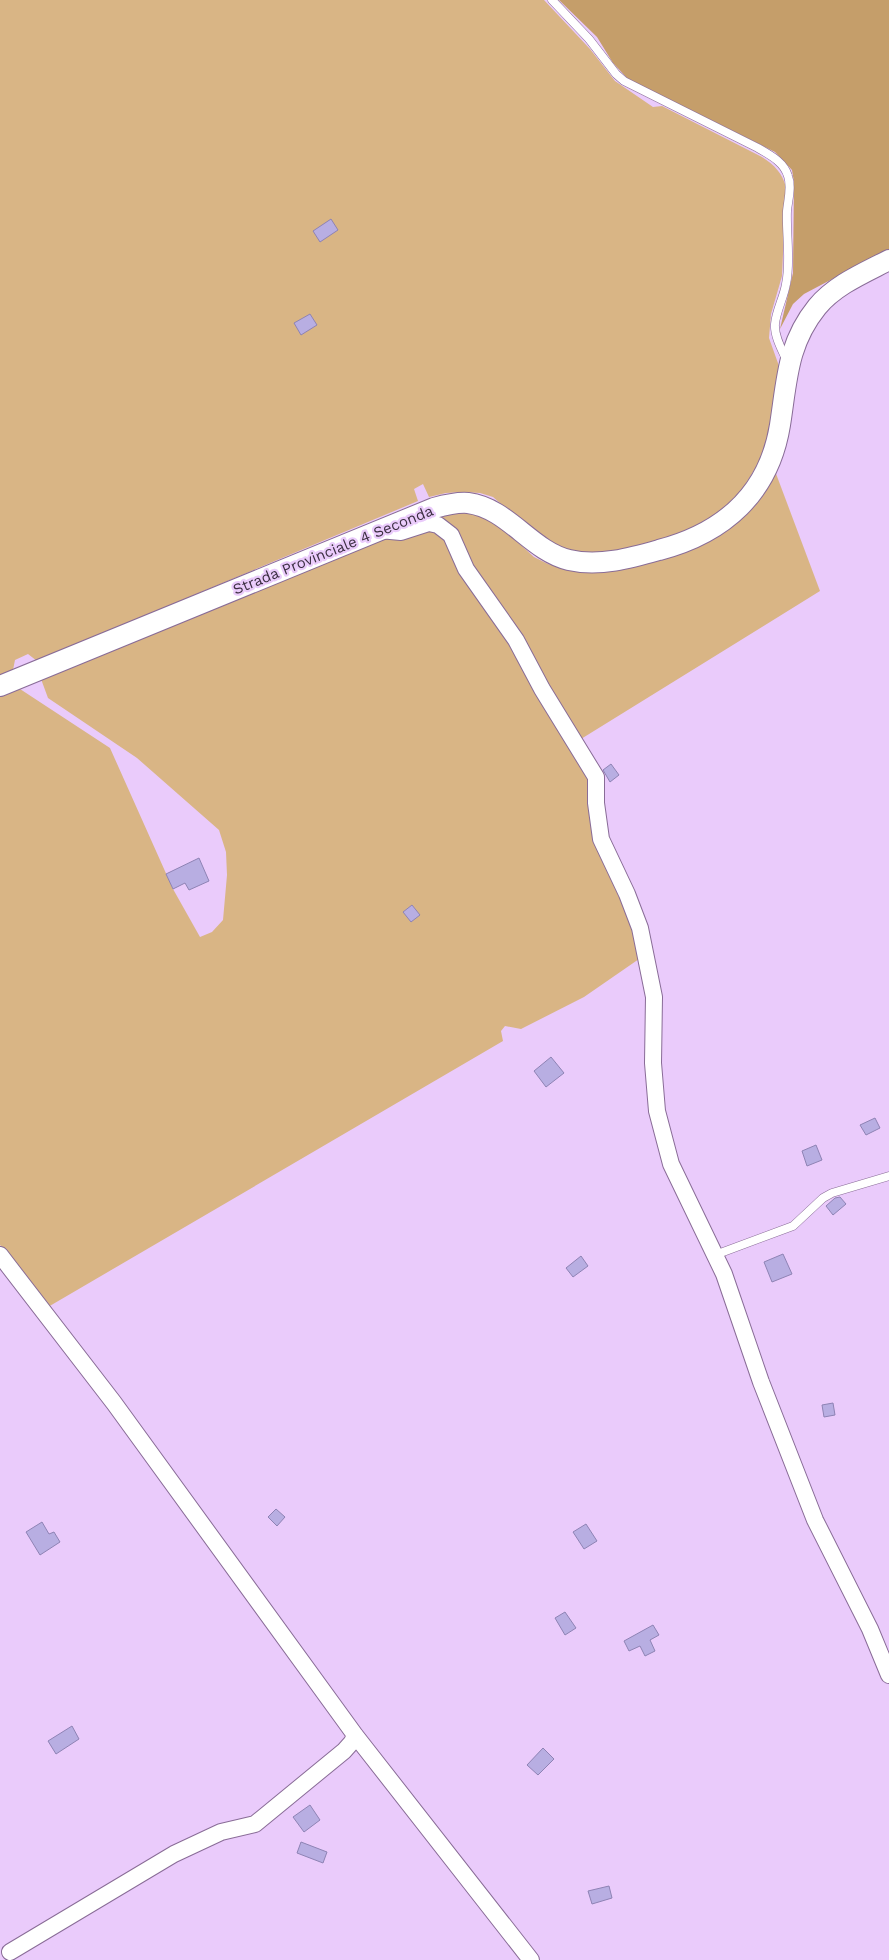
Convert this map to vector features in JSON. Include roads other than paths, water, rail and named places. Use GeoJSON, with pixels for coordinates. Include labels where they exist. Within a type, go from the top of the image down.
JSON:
{"type":"FeatureCollection","features":[{"type":"Feature","properties":{"kind":"street","name":"Strada Provinciale 4 Seconda"},"geometry":{"type":"LineString","coordinates":[[0,686],[434,508],[452,504],[467,503],[490,510],[541,547],[556,556],[570,560],[591,562],[630,558],[686,542],[728,519],[745,503],[758,484],[774,449],[780,427],[788,365],[795,344],[818,306],[834,291],[889,260]]}},
{"type":"Feature","properties":{"kind":"street"},"geometry":{"type":"LineString","coordinates":[[380,530],[401,532],[429,523],[438,525],[451,535],[466,569],[499,613],[516,640],[542,689],[596,777],[596,803],[601,839],[627,894],[640,928],[654,998],[653,1062],[657,1111],[671,1164],[715,1254],[782,1440],[815,1520],[870,1629],[889,1675]]}},
{"type":"Feature","properties":{"kind":"street"},"geometry":{"type":"LineString","coordinates":[[0,1254],[114,1403],[356,1735],[531,1960]]}},
{"type":"Feature","properties":{"kind":"street"},"geometry":{"type":"LineString","coordinates":[[10,1952],[174,1854],[221,1832],[255,1824],[344,1751],[356,1735]]}},
{"type":"Feature","properties":{"kind":"lane"},"geometry":{"type":"LineString","coordinates":[[552,0],[589,39],[616,74],[624,81],[758,148],[773,157],[786,171],[790,186],[787,234],[789,268],[775,325],[788,365]]}},
{"type":"Feature","properties":{"kind":"lane"},"geometry":{"type":"LineString","coordinates":[[715,1254],[793,1226],[823,1198],[832,1193],[889,1176]]}}]}
